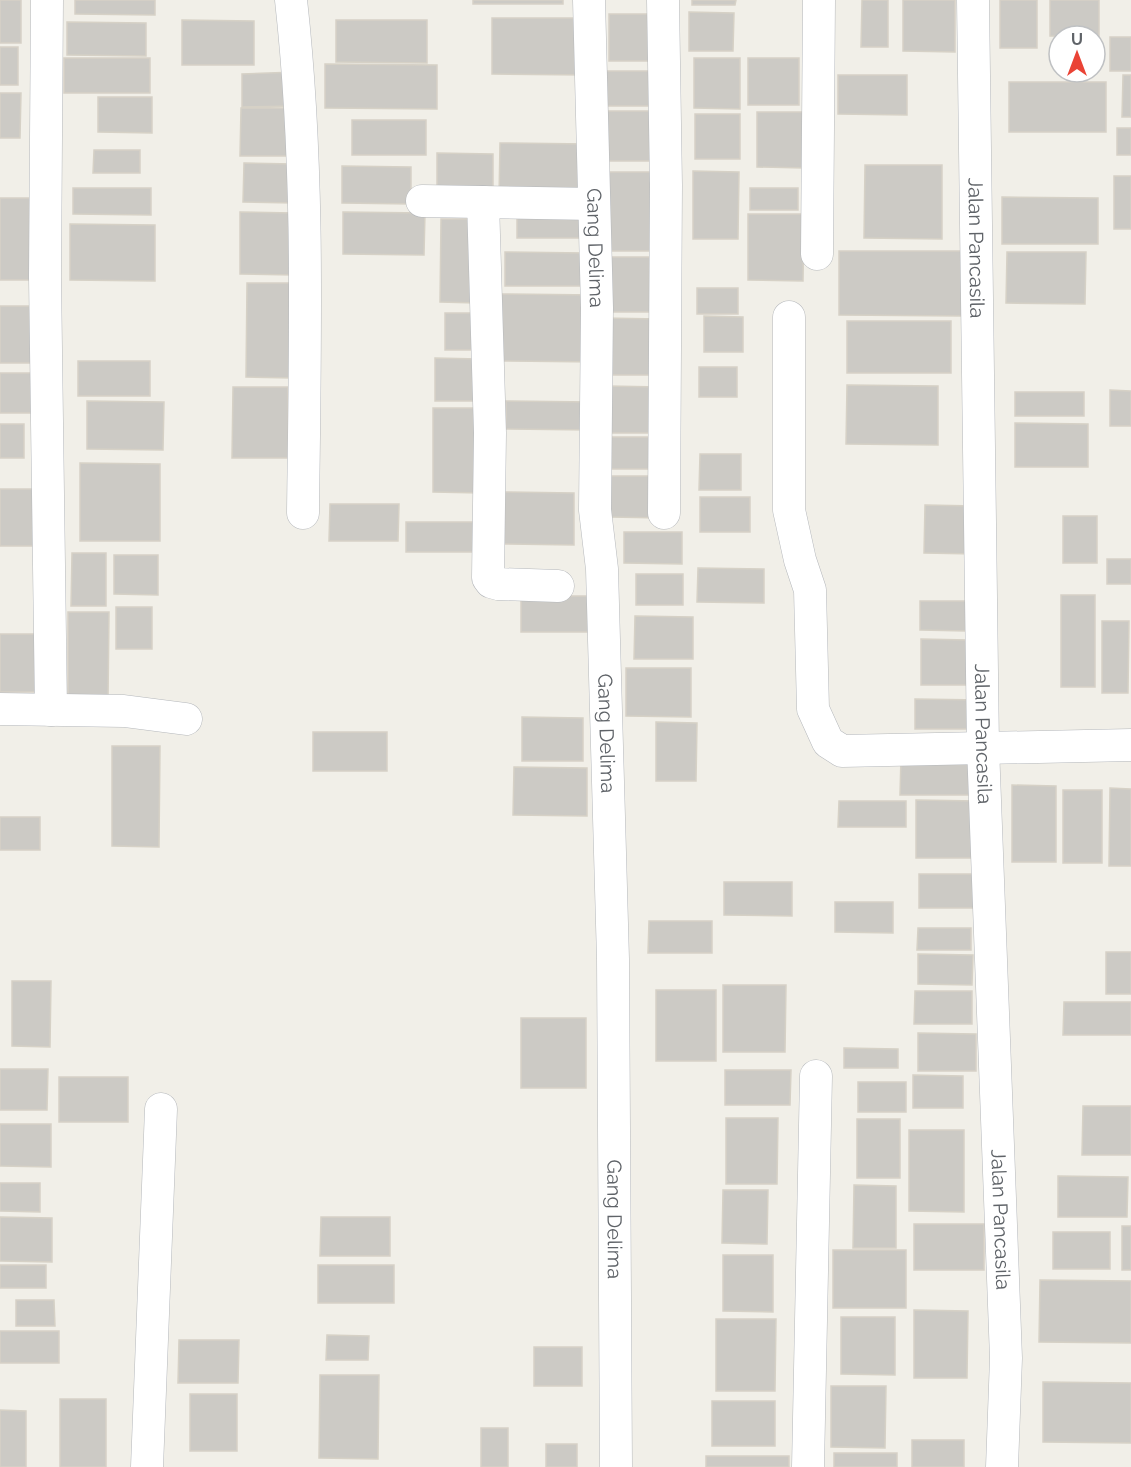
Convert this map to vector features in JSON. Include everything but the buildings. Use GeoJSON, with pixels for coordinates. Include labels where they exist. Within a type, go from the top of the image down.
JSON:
{"type":"FeatureCollection","features":[{"type":"Feature","properties":{"kind":"street"},"geometry":{"type":"LineString","coordinates":[[47,0],[45,277],[51,710]]}},
{"type":"Feature","properties":{"kind":"street"},"geometry":{"type":"LineString","coordinates":[[291,0],[301,110],[305,287],[303,513]]}},
{"type":"Feature","properties":{"kind":"street","name":"Gang Delima"},"geometry":{"type":"LineString","coordinates":[[589,0],[597,308],[595,510],[602,569],[613,959],[616,1467]]}},
{"type":"Feature","properties":{"kind":"street"},"geometry":{"type":"LineString","coordinates":[[663,0],[666,185],[664,513]]}},
{"type":"Feature","properties":{"kind":"street"},"geometry":{"type":"LineString","coordinates":[[817,254],[819,0]]}},
{"type":"Feature","properties":{"kind":"street","name":"Jalan Pancasila"},"geometry":{"type":"LineString","coordinates":[[973,0],[983,747],[1006,1358],[1002,1467]]}},
{"type":"Feature","properties":{"kind":"street"},"geometry":{"type":"LineString","coordinates":[[422,201],[594,204]]}},
{"type":"Feature","properties":{"kind":"street"},"geometry":{"type":"LineString","coordinates":[[483,202],[490,433],[488,578],[491,582],[498,584],[558,586]]}},
{"type":"Feature","properties":{"kind":"street"},"geometry":{"type":"LineString","coordinates":[[789,317],[789,510],[800,560],[810,590],[813,709],[828,742],[842,751],[1131,745]]}},
{"type":"Feature","properties":{"kind":"street"},"geometry":{"type":"LineString","coordinates":[[0,709],[136,712],[186,719]]}},
{"type":"Feature","properties":{"kind":"street"},"geometry":{"type":"LineString","coordinates":[[808,1467],[816,1076]]}},
{"type":"Feature","properties":{"kind":"street"},"geometry":{"type":"LineString","coordinates":[[147,1467],[161,1109]]}}]}
